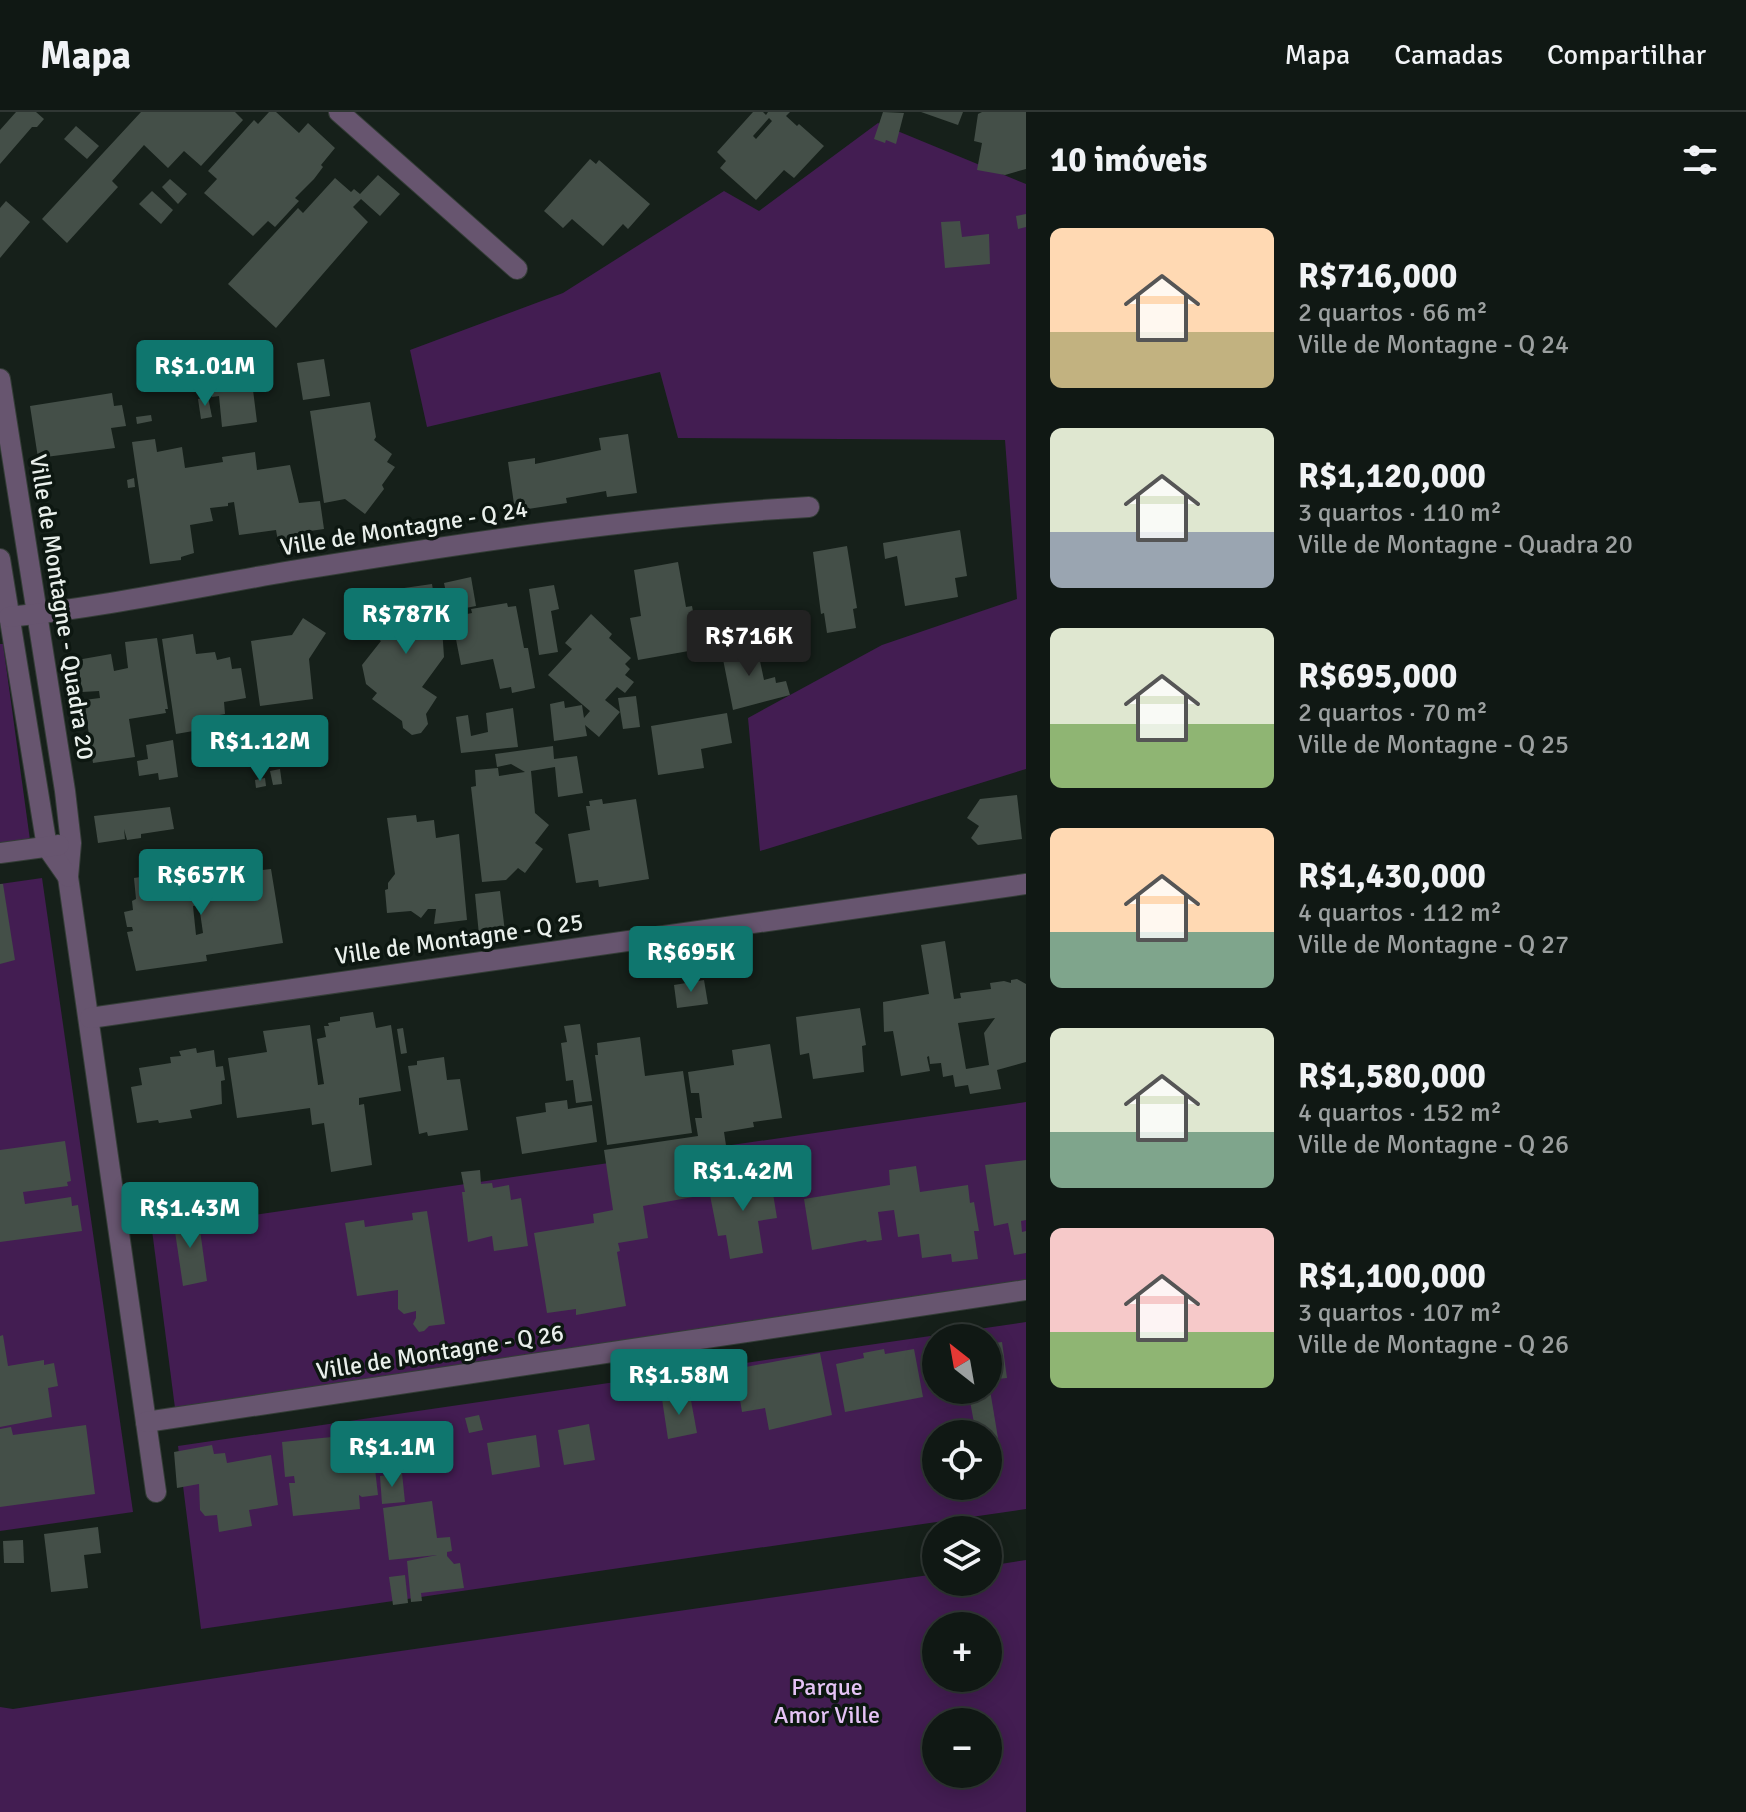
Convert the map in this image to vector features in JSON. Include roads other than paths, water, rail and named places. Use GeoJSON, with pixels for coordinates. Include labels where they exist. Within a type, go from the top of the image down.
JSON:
{"type":"FeatureCollection","features":[{"type":"Feature","properties":{"kind":"street"},"geometry":{"type":"LineString","coordinates":[[339,112],[517,269]]}},
{"type":"Feature","properties":{"kind":"street","name":"Ville de Montagne - Quadra 20"},"geometry":{"type":"LineString","coordinates":[[0,379],[71,843],[68,877]]}},
{"type":"Feature","properties":{"kind":"street","name":"Ville de Montagne - Q 24"},"geometry":{"type":"LineString","coordinates":[[9,617],[345,562],[585,528],[709,513],[809,507]]}},
{"type":"Feature","properties":{"kind":"street"},"geometry":{"type":"LineString","coordinates":[[0,559],[47,847],[68,877],[156,1492]]}},
{"type":"Feature","properties":{"kind":"street"},"geometry":{"type":"LineString","coordinates":[[0,853],[71,843]]}},
{"type":"Feature","properties":{"kind":"street","name":"Ville de Montagne - Q 25"},"geometry":{"type":"LineString","coordinates":[[90,1018],[1026,884]]}},
{"type":"Feature","properties":{"kind":"street","name":"Ville de Montagne - Q 26"},"geometry":{"type":"LineString","coordinates":[[146,1422],[1026,1290]]}},
{"type":"Feature","properties":{"kind":"park label","name":"Parque Amor Ville"},"geometry":{"type":"Point","coordinates":[827,1701]}}]}
